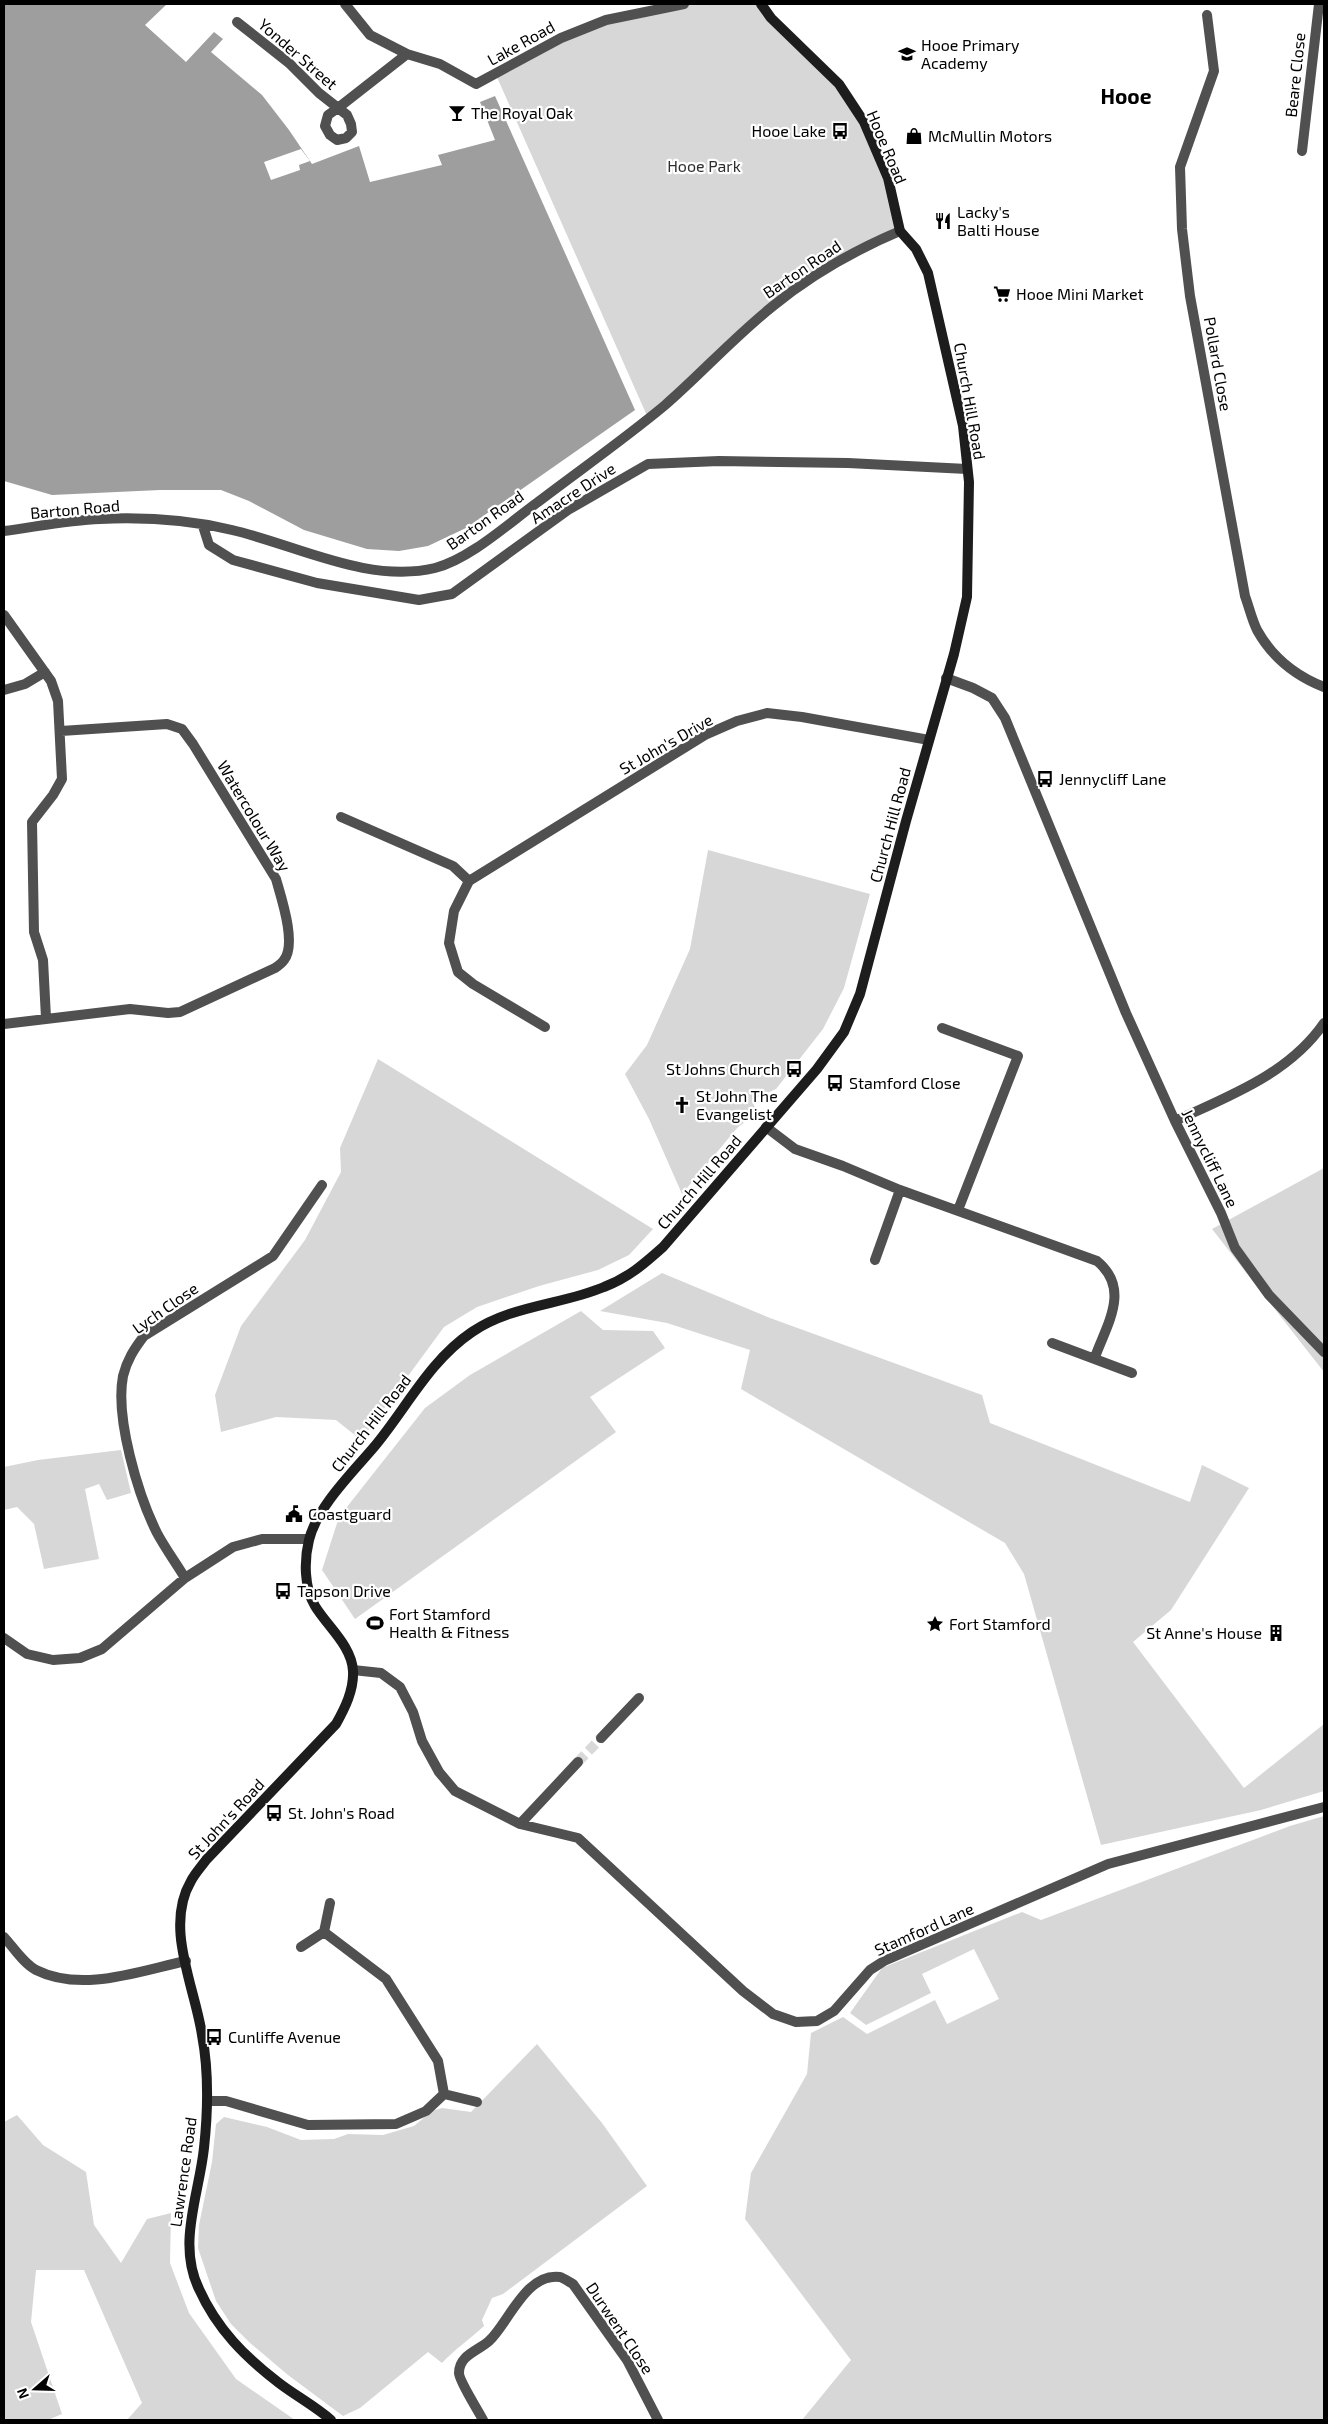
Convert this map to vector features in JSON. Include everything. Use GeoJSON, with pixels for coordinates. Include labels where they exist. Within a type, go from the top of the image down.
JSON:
{"type":"FeatureCollection","features":[{"type":"Feature","properties":{"kind":"street"},"geometry":{"type":"LineString","coordinates":[[345,4],[370,35],[407,54]]}},
{"type":"Feature","properties":{"kind":"street","name":"Lake Road"},"geometry":{"type":"LineString","coordinates":[[407,54],[440,64],[476,84],[561,38],[606,20],[684,4]]}},
{"type":"Feature","properties":{"kind":"street","name":"Hooe Road"},"geometry":{"type":"LineString","coordinates":[[761,4],[771,18],[839,84],[864,122],[888,178],[900,231],[916,249],[928,273],[934,297]]}},
{"type":"Feature","properties":{"kind":"street","name":"Beare Close"},"geometry":{"type":"LineString","coordinates":[[1302,151],[1319,4]]}},
{"type":"Feature","properties":{"kind":"street","name":"Pollard Close"},"geometry":{"type":"LineString","coordinates":[[1207,15],[1214,71],[1180,167],[1182,229],[1190,296],[1245,596],[1257,630],[1278,658],[1302,678],[1324,688]]}},
{"type":"Feature","properties":{"kind":"street","name":"Yonder Street"},"geometry":{"type":"LineString","coordinates":[[237,22],[290,63],[319,93],[338,108],[407,54]]}},
{"type":"Feature","properties":{"kind":"street","name":"Barton Road"},"geometry":{"type":"LineString","coordinates":[[4,531],[100,519],[182,522],[231,530],[353,565],[381,570],[418,571],[452,562],[512,521],[665,405],[773,305],[826,268],[871,243],[900,231]]}},
{"type":"Feature","properties":{"kind":"street","name":"Church Hill Road"},"geometry":{"type":"LineString","coordinates":[[354,1670],[347,1652],[332,1628],[314,1605],[306,1564],[309,1538],[317,1520],[336,1492],[379,1442],[443,1358],[472,1332],[510,1314],[603,1288],[634,1273],[663,1247],[817,1069],[844,1032],[860,994],[967,597],[969,547],[967,470],[963,426],[934,297]]}},
{"type":"Feature","properties":{"kind":"street","name":"Amacre Drive"},"geometry":{"type":"LineString","coordinates":[[203,526],[209,545],[233,560],[317,583],[419,600],[452,594],[568,510],[648,464],[719,461],[848,463],[967,470]]}},
{"type":"Feature","properties":{"kind":"street"},"geometry":{"type":"LineString","coordinates":[[4,614],[45,672],[58,701],[62,778],[53,795],[32,822],[34,932],[44,960],[46,1018]]}},
{"type":"Feature","properties":{"kind":"street"},"geometry":{"type":"LineString","coordinates":[[4,690],[25,684],[45,672]]}},
{"type":"Feature","properties":{"kind":"street","name":"Jennycliff Lane"},"geometry":{"type":"LineString","coordinates":[[946,678],[992,698],[1004,718],[1126,1013],[1175,1121],[1221,1213],[1235,1248],[1269,1295],[1324,1352]]}},
{"type":"Feature","properties":{"kind":"street","name":"St John's Drive"},"geometry":{"type":"LineString","coordinates":[[469,881],[704,735],[736,721],[767,713],[802,717],[930,740]]}},
{"type":"Feature","properties":{"kind":"street","name":"Watercolour Way"},"geometry":{"type":"LineString","coordinates":[[4,1024],[130,1008],[168,1013],[180,1012],[275,968],[285,959],[289,944],[276,879],[209,768],[182,729],[167,724],[61,731]]}},
{"type":"Feature","properties":{"kind":"street"},"geometry":{"type":"LineString","coordinates":[[341,817],[453,866],[469,881],[454,911],[449,943],[458,972],[473,984],[545,1027]]}},
{"type":"Feature","properties":{"kind":"street"},"geometry":{"type":"LineString","coordinates":[[1175,1121],[1255,1084],[1289,1061],[1324,1023]]}},
{"type":"Feature","properties":{"kind":"street"},"geometry":{"type":"LineString","coordinates":[[942,1028],[1018,1056],[958,1210]]}},
{"type":"Feature","properties":{"kind":"street"},"geometry":{"type":"LineString","coordinates":[[766,1127],[795,1149],[843,1166],[900,1190],[1098,1261],[1108,1270],[1116,1288],[1115,1304],[1095,1357]]}},
{"type":"Feature","properties":{"kind":"street","name":"Lych Close"},"geometry":{"type":"LineString","coordinates":[[185,1578],[157,1532],[135,1475],[122,1417],[123,1377],[131,1352],[144,1336],[274,1256],[322,1185]]}},
{"type":"Feature","properties":{"kind":"street"},"geometry":{"type":"LineString","coordinates":[[875,1260],[900,1190]]}},
{"type":"Feature","properties":{"kind":"street"},"geometry":{"type":"LineString","coordinates":[[1052,1343],[1095,1357],[1132,1373]]}},
{"type":"Feature","properties":{"kind":"street"},"geometry":{"type":"LineString","coordinates":[[4,1638],[27,1654],[53,1660],[80,1658],[102,1648],[185,1578],[233,1547],[262,1539],[309,1538]]}},
{"type":"Feature","properties":{"kind":"street","name":"Stamford Lane"},"geometry":{"type":"LineString","coordinates":[[354,1670],[381,1673],[400,1687],[413,1712],[422,1741],[439,1772],[455,1791],[520,1824],[578,1838],[743,1991],[773,2014],[796,2022],[817,2021],[834,2011],[870,1970],[884,1962],[1108,1864],[1324,1807]]}},
{"type":"Feature","properties":{"kind":"street","name":"St John's Road"},"geometry":{"type":"LineString","coordinates":[[186,1961],[179,1938],[180,1917],[190,1882],[206,1860],[336,1724],[348,1703],[354,1670]]}},
{"type":"Feature","properties":{"kind":"street"},"geometry":{"type":"LineString","coordinates":[[601,1738],[639,1698]]}},
{"type":"Feature","properties":{"kind":"street"},"geometry":{"type":"LineString","coordinates":[[520,1824],[578,1762]]}},
{"type":"Feature","properties":{"kind":"street"},"geometry":{"type":"LineString","coordinates":[[301,1947],[324,1932],[330,1903]]}},
{"type":"Feature","properties":{"kind":"street"},"geometry":{"type":"LineString","coordinates":[[324,1932],[386,1979],[438,2061],[444,2094]]}},
{"type":"Feature","properties":{"kind":"street"},"geometry":{"type":"LineString","coordinates":[[4,1937],[34,1970],[67,1981],[108,1978],[186,1961]]}},
{"type":"Feature","properties":{"kind":"street","name":"Lawrence Road"},"geometry":{"type":"LineString","coordinates":[[186,1961],[202,2036],[207,2101],[204,2150],[189,2224],[190,2255],[198,2287],[215,2320],[239,2351],[331,2420]]}},
{"type":"Feature","properties":{"kind":"street"},"geometry":{"type":"LineString","coordinates":[[207,2101],[226,2101],[308,2125],[396,2124],[426,2111],[444,2094]]}},
{"type":"Feature","properties":{"kind":"street"},"geometry":{"type":"LineString","coordinates":[[444,2094],[477,2102]]}},
{"type":"Feature","properties":{"kind":"street","name":"Durwent Close"},"geometry":{"type":"LineString","coordinates":[[483,2420],[459,2373],[463,2360],[490,2341],[524,2295],[545,2278],[560,2277],[573,2284],[627,2360],[658,2420]]}},
{"type":"Feature","properties":{"kind":"green space","name":"Hooe Park"},"geometry":{"type":"Polygon","coordinates":[[[684,4],[761,4],[817,60],[854,106],[871,135],[886,175],[900,231],[773,305],[648,418],[496,75],[606,20],[684,4]]]}},
{"type":"Feature","properties":{"kind":"green space"},"geometry":{"type":"Polygon","coordinates":[[[708,850],[870,894],[844,988],[823,1029],[776,1089],[752,1100],[757,1113],[738,1127],[682,1194],[649,1119],[625,1074],[647,1045],[690,949],[708,850]]]}},
{"type":"Feature","properties":{"kind":"green space"},"geometry":{"type":"Polygon","coordinates":[[[378,1059],[653,1229],[629,1255],[598,1270],[539,1286],[477,1307],[444,1327],[361,1440],[336,1420],[276,1417],[221,1432],[215,1395],[241,1326],[305,1240],[341,1172],[340,1148],[378,1059]]]}},
{"type":"Feature","properties":{"kind":"green space"},"geometry":{"type":"Polygon","coordinates":[[[1324,1168],[1324,1372],[1212,1229],[1324,1168]]]}},
{"type":"Feature","properties":{"kind":"green space"},"geometry":{"type":"Polygon","coordinates":[[[662,1273],[770,1318],[982,1395],[990,1423],[1190,1502],[1202,1465],[1249,1488],[1171,1610],[1133,1642],[1244,1788],[1324,1724],[1324,1791],[1261,1810],[1101,1845],[1024,1574],[1005,1543],[741,1389],[750,1350],[667,1323],[600,1311],[662,1273]]]}},
{"type":"Feature","properties":{"kind":"green space"},"geometry":{"type":"Polygon","coordinates":[[[581,1311],[603,1330],[653,1331],[665,1348],[590,1397],[616,1432],[355,1619],[322,1570],[339,1517],[425,1408],[470,1375],[581,1311]]]}},
{"type":"Feature","properties":{"kind":"green space"},"geometry":{"type":"Polygon","coordinates":[[[121,1450],[131,1493],[107,1500],[99,1484],[85,1489],[99,1559],[44,1569],[34,1524],[17,1507],[4,1510],[4,1467],[38,1460],[121,1450]]]}},
{"type":"Feature","properties":{"kind":"green space"},"geometry":{"type":"Polygon","coordinates":[[[1324,1816],[1324,2420],[802,2420],[851,2360],[745,2219],[751,2173],[807,2074],[811,2033],[843,2017],[867,2034],[935,2000],[947,2024],[999,1999],[974,1949],[922,1974],[931,1993],[866,2025],[850,2013],[882,1968],[1022,1912],[1041,1920],[1290,1826],[1324,1816]]]}},
{"type":"Feature","properties":{"kind":"green space"},"geometry":{"type":"Polygon","coordinates":[[[537,2044],[602,2123],[647,2186],[503,2294],[492,2298],[482,2320],[484,2326],[442,2363],[428,2352],[360,2408],[343,2416],[288,2375],[250,2343],[231,2324],[216,2301],[198,2248],[199,2225],[212,2162],[216,2124],[224,2117],[267,2127],[301,2140],[334,2139],[348,2134],[383,2135],[414,2126],[432,2111],[442,2108],[471,2112],[537,2044]]]}},
{"type":"Feature","properties":{"kind":"green space"},"geometry":{"type":"Polygon","coordinates":[[[17,2115],[43,2145],[86,2172],[94,2225],[121,2263],[147,2219],[171,2213],[170,2263],[189,2313],[236,2379],[295,2420],[127,2420],[142,2403],[84,2270],[36,2270],[31,2322],[62,2414],[48,2420],[4,2420],[4,2122],[17,2115]]]}},
{"type":"Feature","properties":{"kind":"shaded area"},"geometry":{"type":"Polygon","coordinates":[[[4,4],[167,4],[145,25],[186,62],[214,32],[223,39],[211,52],[262,95],[312,164],[359,146],[370,182],[442,165],[438,155],[495,140],[480,102],[495,96],[635,410],[466,528],[428,546],[399,551],[367,549],[304,530],[249,501],[221,490],[160,490],[52,495],[4,481],[4,4]]]}},
{"type":"Feature","properties":{"kind":"pier"},"geometry":{"type":"Polygon","coordinates":[[[301,149],[310,161],[299,165],[300,170],[271,180],[264,162],[301,149]]]}},
{"type":"Feature","properties":{"kind":"tunnel"},"geometry":{"type":"LineString","coordinates":[[578,1762],[601,1738]]}},
{"type":"Feature","properties":{"kind":"place","name":"Hooe Primary Academy"},"geometry":{"type":"Point","coordinates":[907,54]}},
{"type":"Feature","properties":{"kind":"place","name":"The Royal Oak"},"geometry":{"type":"Point","coordinates":[457,113]}},
{"type":"Feature","properties":{"kind":"place","name":"Hooe Lake"},"geometry":{"type":"Point","coordinates":[840,131]}},
{"type":"Feature","properties":{"kind":"place","name":"McMullin Motors"},"geometry":{"type":"Point","coordinates":[914,136]}},
{"type":"Feature","properties":{"kind":"place","name":"Lacky's Balti House"},"geometry":{"type":"Point","coordinates":[943,221]}},
{"type":"Feature","properties":{"kind":"place","name":"Hooe Mini Market"},"geometry":{"type":"Point","coordinates":[1002,294]}},
{"type":"Feature","properties":{"kind":"place","name":"Jennycliff Lane"},"geometry":{"type":"Point","coordinates":[1045,779]}},
{"type":"Feature","properties":{"kind":"place","name":"St Johns Church"},"geometry":{"type":"Point","coordinates":[794,1069]}},
{"type":"Feature","properties":{"kind":"place","name":"Stamford Close"},"geometry":{"type":"Point","coordinates":[835,1083]}},
{"type":"Feature","properties":{"kind":"place","name":"St John The Evangelist"},"geometry":{"type":"Point","coordinates":[682,1105]}},
{"type":"Feature","properties":{"kind":"place","name":"Coastguard"},"geometry":{"type":"Point","coordinates":[294,1514]}},
{"type":"Feature","properties":{"kind":"place","name":"Tapson Drive"},"geometry":{"type":"Point","coordinates":[283,1591]}},
{"type":"Feature","properties":{"kind":"place","name":"Fort Stamford Health & Fitness"},"geometry":{"type":"Point","coordinates":[375,1623]}},
{"type":"Feature","properties":{"kind":"place","name":"Fort Stamford"},"geometry":{"type":"Point","coordinates":[935,1624]}},
{"type":"Feature","properties":{"kind":"place","name":"St Anne's House"},"geometry":{"type":"Point","coordinates":[1276,1633]}},
{"type":"Feature","properties":{"kind":"place","name":"St. John's Road"},"geometry":{"type":"Point","coordinates":[274,1813]}},
{"type":"Feature","properties":{"kind":"place","name":"Cunliffe Avenue"},"geometry":{"type":"Point","coordinates":[214,2037]}},
{"type":"Feature","properties":{"kind":"district","name":"Hooe"},"geometry":{"type":"Point","coordinates":[1126,97]}}]}
